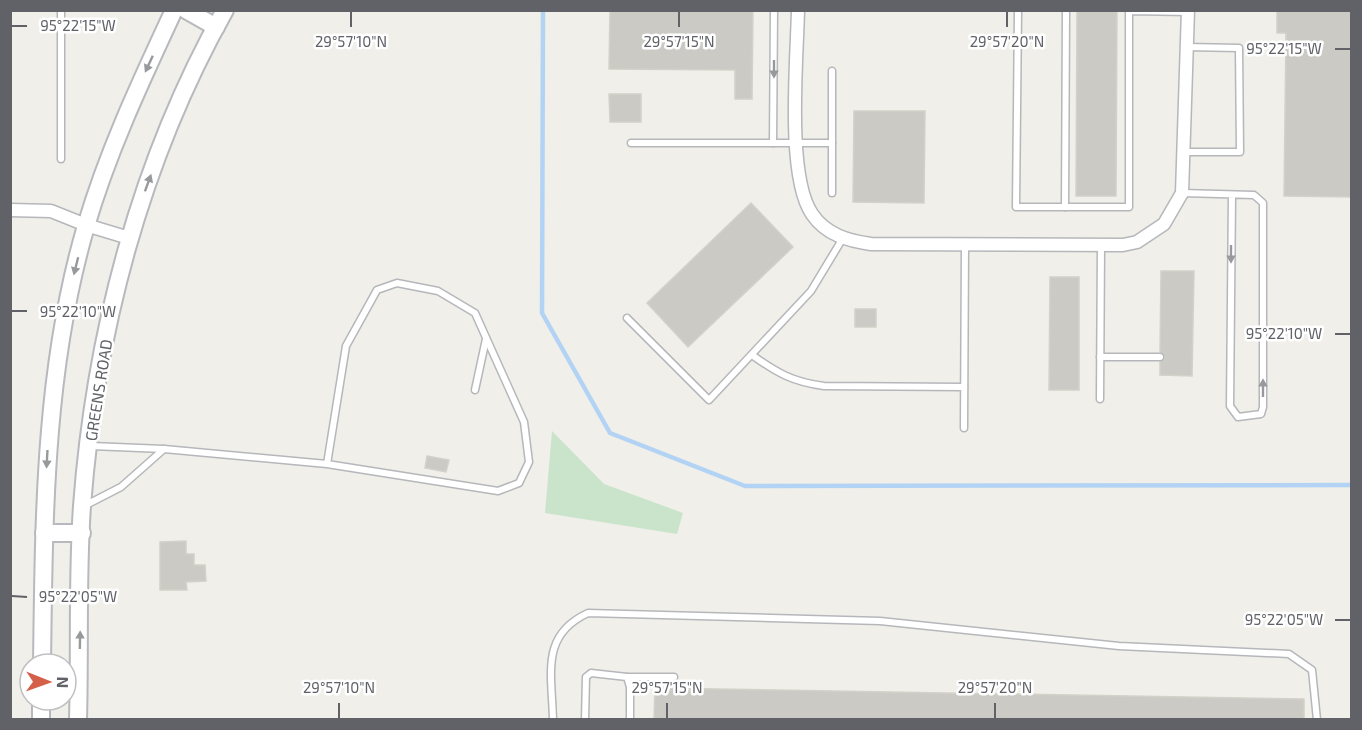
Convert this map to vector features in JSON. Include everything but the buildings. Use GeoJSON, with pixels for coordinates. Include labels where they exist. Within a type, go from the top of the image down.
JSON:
{"type":"FeatureCollection","features":[{"type":"Feature","properties":{"kind":"main road"},"geometry":{"type":"LineString","coordinates":[[42,652],[44,533],[50,413],[65,314],[86,225],[123,119],[174,10]]}},
{"type":"Feature","properties":{"kind":"main road"},"geometry":{"type":"LineString","coordinates":[[186,10],[216,27]]}},
{"type":"Feature","properties":{"kind":"main road","name":"GREENS ROAD"},"geometry":{"type":"LineString","coordinates":[[78,720],[82,506],[108,325],[129,238],[164,141],[225,10]]}},
{"type":"Feature","properties":{"kind":"main road"},"geometry":{"type":"LineString","coordinates":[[44,533],[82,533]]}},
{"type":"Feature","properties":{"kind":"street"},"geometry":{"type":"LineString","coordinates":[[798,10],[796,143],[800,187],[813,216],[827,229],[843,238],[872,244],[1101,244],[1130,243],[1150,236],[1164,224],[1182,193],[1185,153],[1185,47],[1188,11]]}},
{"type":"Feature","properties":{"kind":"street"},"geometry":{"type":"LineString","coordinates":[[10,210],[51,211],[129,238]]}},
{"type":"Feature","properties":{"kind":"lane"},"geometry":{"type":"LineString","coordinates":[[61,10],[61,159]]}},
{"type":"Feature","properties":{"kind":"lane"},"geometry":{"type":"LineString","coordinates":[[773,143],[774,10]]}},
{"type":"Feature","properties":{"kind":"lane"},"geometry":{"type":"LineString","coordinates":[[1018,10],[1016,207],[1129,207],[1129,11],[1188,11]]}},
{"type":"Feature","properties":{"kind":"lane"},"geometry":{"type":"LineString","coordinates":[[1065,207],[1066,10]]}},
{"type":"Feature","properties":{"kind":"lane"},"geometry":{"type":"LineString","coordinates":[[1185,47],[1239,48],[1239,152],[1185,153]]}},
{"type":"Feature","properties":{"kind":"lane"},"geometry":{"type":"LineString","coordinates":[[832,70],[832,193]]}},
{"type":"Feature","properties":{"kind":"lane"},"geometry":{"type":"LineString","coordinates":[[631,143],[832,143]]}},
{"type":"Feature","properties":{"kind":"lane"},"geometry":{"type":"LineString","coordinates":[[1182,193],[1254,195],[1263,203],[1263,407],[1256,417],[1238,417],[1230,406],[1232,195]]}},
{"type":"Feature","properties":{"kind":"lane"},"geometry":{"type":"LineString","coordinates":[[627,318],[708,400],[811,291],[843,238]]}},
{"type":"Feature","properties":{"kind":"lane"},"geometry":{"type":"LineString","coordinates":[[964,428],[965,244]]}},
{"type":"Feature","properties":{"kind":"lane"},"geometry":{"type":"LineString","coordinates":[[1100,399],[1101,244]]}},
{"type":"Feature","properties":{"kind":"lane"},"geometry":{"type":"LineString","coordinates":[[89,446],[164,449],[327,464],[498,491],[519,483],[529,462],[524,422],[475,313],[438,291],[396,283],[377,290],[346,346],[327,464]]}},
{"type":"Feature","properties":{"kind":"lane"},"geometry":{"type":"LineString","coordinates":[[475,390],[487,338]]}},
{"type":"Feature","properties":{"kind":"lane"},"geometry":{"type":"LineString","coordinates":[[752,355],[781,376],[824,386],[964,387]]}},
{"type":"Feature","properties":{"kind":"lane"},"geometry":{"type":"LineString","coordinates":[[1100,357],[1160,357]]}},
{"type":"Feature","properties":{"kind":"lane"},"geometry":{"type":"LineString","coordinates":[[82,506],[121,486],[164,449]]}},
{"type":"Feature","properties":{"kind":"lane"},"geometry":{"type":"LineString","coordinates":[[552,720],[552,653],[559,634],[571,621],[588,614],[879,621],[1119,646],[1288,654],[1312,670],[1317,720]]}},
{"type":"Feature","properties":{"kind":"lane"},"geometry":{"type":"LineString","coordinates":[[585,720],[586,677],[591,673],[620,674],[627,677],[674,677]]}},
{"type":"Feature","properties":{"kind":"lane"},"geometry":{"type":"LineString","coordinates":[[627,677],[630,687],[630,720]]}},
{"type":"Feature","properties":{"kind":"green space"},"geometry":{"type":"Polygon","coordinates":[[[552,431],[604,484],[683,513],[677,534],[545,513],[552,431]]]}},
{"type":"Feature","properties":{"kind":"waterway"},"geometry":{"type":"LineString","coordinates":[[543,10],[542,313],[610,433],[745,486],[1352,485]]}}]}
